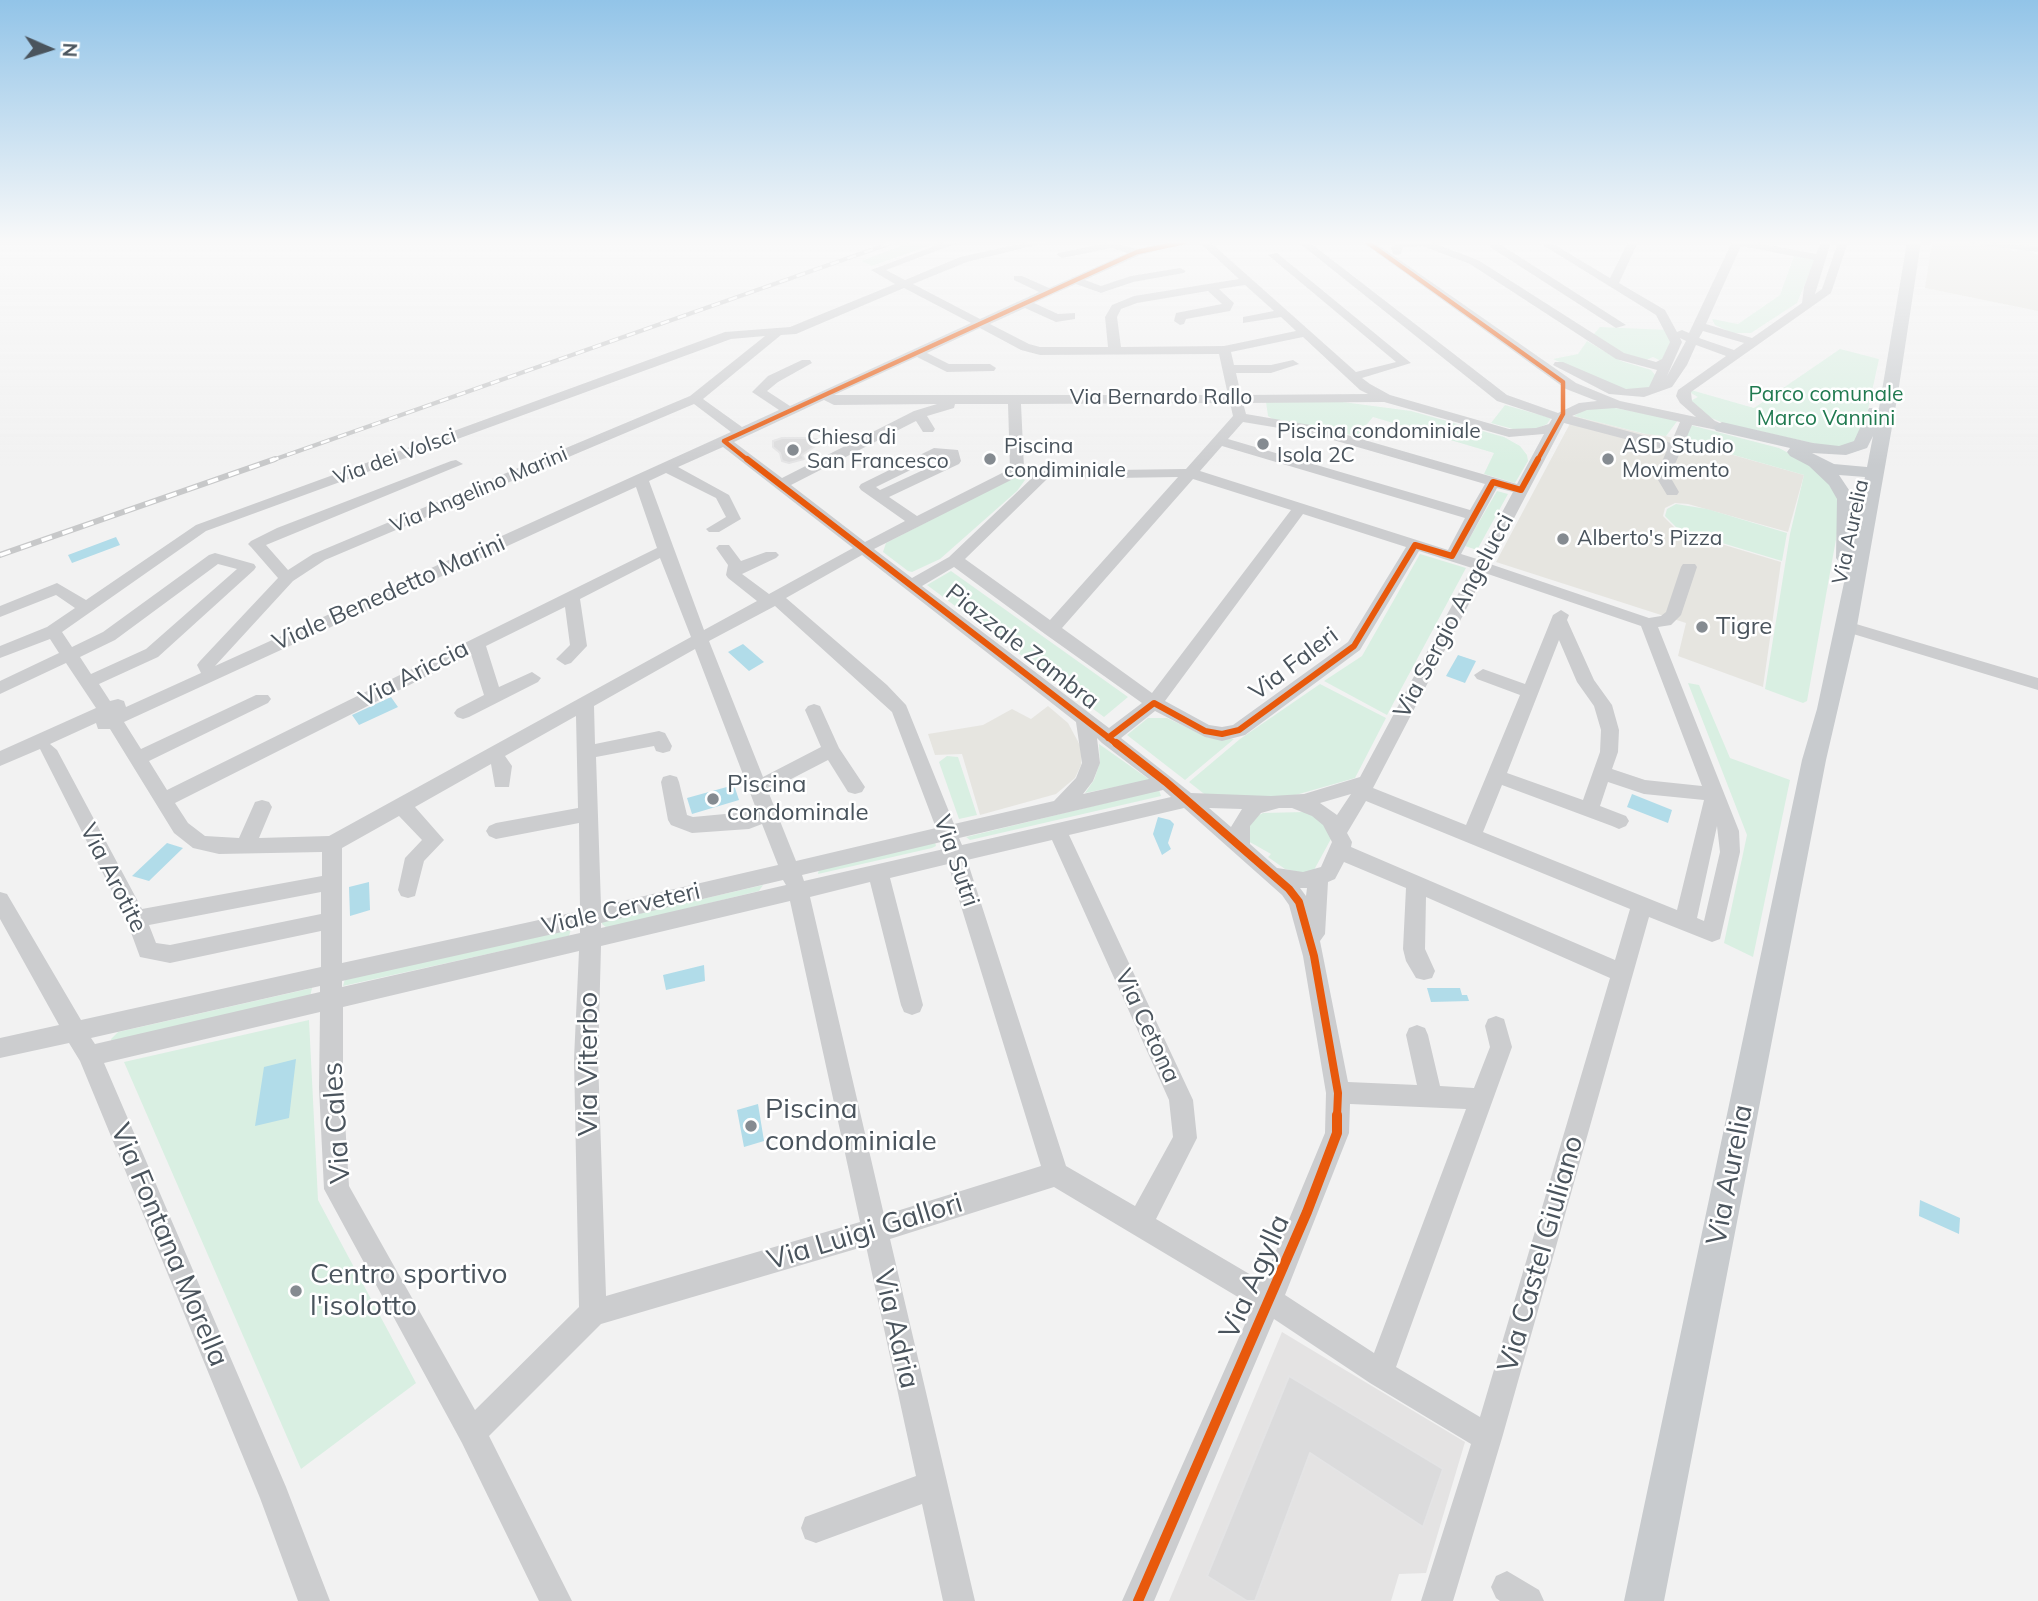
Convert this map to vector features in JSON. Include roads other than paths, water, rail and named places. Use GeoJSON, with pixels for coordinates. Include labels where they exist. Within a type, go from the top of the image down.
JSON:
{"type":"FeatureCollection","features":[{"type":"Feature","properties":{"kind":"main road","name":"Via Aurelia"},"geometry":{"type":"LineString","coordinates":[[1644,1601],[1816,748],[1828,709],[1846,626],[1890,393],[1900,318]]}},
{"type":"Feature","properties":{"kind":"main road","name":"Via Aurelia"},"geometry":{"type":"LineString","coordinates":[[1816,748],[1819,695],[1865,471],[1864,460],[1892,336],[1900,318]]}},
{"type":"Feature","properties":{"kind":"main road"},"geometry":{"type":"LineString","coordinates":[[1814,455],[1836,471],[1865,471],[1870,466],[1882,407],[1890,393]]}},
{"type":"Feature","properties":{"kind":"main road"},"geometry":{"type":"LineString","coordinates":[[1719,426],[1814,455],[1859,446],[1875,411]]}},
{"type":"Feature","properties":{"kind":"main road"},"geometry":{"type":"LineString","coordinates":[[1814,455],[1846,499],[1846,558]]}},
{"type":"Feature","properties":{"kind":"main road"},"geometry":{"type":"LineString","coordinates":[[1852,594],[1850,574],[1866,484],[1865,471]]}},
{"type":"Feature","properties":{"kind":"street"},"geometry":{"type":"LineString","coordinates":[[778,332],[792,331],[826,317]]}},
{"type":"Feature","properties":{"kind":"street"},"geometry":{"type":"LineString","coordinates":[[968,317],[1025,346],[1041,351],[1224,350],[1306,333]]}},
{"type":"Feature","properties":{"kind":"street","name":"Viale Benedetto Marini"},"geometry":{"type":"LineString","coordinates":[[0,759],[110,715],[666,467],[729,445],[741,433],[789,411],[829,398],[869,374],[994,317]]}},
{"type":"Feature","properties":{"kind":"street"},"geometry":{"type":"LineString","coordinates":[[1111,317],[1115,350]]}},
{"type":"Feature","properties":{"kind":"street"},"geometry":{"type":"LineString","coordinates":[[1180,321],[1181,317]]}},
{"type":"Feature","properties":{"kind":"street"},"geometry":{"type":"LineString","coordinates":[[1247,320],[1264,317]]}},
{"type":"Feature","properties":{"kind":"street"},"geometry":{"type":"LineString","coordinates":[[1288,317],[1354,376],[1385,398],[1493,412],[1529,409],[1674,448]]}},
{"type":"Feature","properties":{"kind":"street"},"geometry":{"type":"LineString","coordinates":[[1348,317],[1405,363],[1354,376]]}},
{"type":"Feature","properties":{"kind":"street"},"geometry":{"type":"LineString","coordinates":[[1393,317],[1493,412],[1536,460]]}},
{"type":"Feature","properties":{"kind":"street"},"geometry":{"type":"LineString","coordinates":[[1476,317],[1563,382],[1681,418],[1719,426]]}},
{"type":"Feature","properties":{"kind":"street"},"geometry":{"type":"LineString","coordinates":[[1491,317],[1529,347],[1585,378],[1609,389],[1630,394],[1665,387],[1681,365],[1699,317]]}},
{"type":"Feature","properties":{"kind":"street"},"geometry":{"type":"LineString","coordinates":[[1559,317],[1620,356],[1649,366],[1666,362]]}},
{"type":"Feature","properties":{"kind":"street"},"geometry":{"type":"LineString","coordinates":[[1607,317],[1620,325]]}},
{"type":"Feature","properties":{"kind":"street"},"geometry":{"type":"LineString","coordinates":[[1667,317],[1692,340],[1733,354]]}},
{"type":"Feature","properties":{"kind":"street"},"geometry":{"type":"LineString","coordinates":[[1719,426],[1691,408],[1684,398],[1684,391],[1787,317]]}},
{"type":"Feature","properties":{"kind":"street"},"geometry":{"type":"LineString","coordinates":[[1653,391],[1676,342],[1672,320]]}},
{"type":"Feature","properties":{"kind":"street"},"geometry":{"type":"LineString","coordinates":[[1697,320],[1751,341]]}},
{"type":"Feature","properties":{"kind":"street","name":"Via dei Volsci"},"geometry":{"type":"LineString","coordinates":[[0,652],[53,631],[201,528],[729,335],[778,332]]}},
{"type":"Feature","properties":{"kind":"street","name":"Via Angelino Marini"},"geometry":{"type":"LineString","coordinates":[[208,670],[287,578],[320,557],[695,399],[778,332]]}},
{"type":"Feature","properties":{"kind":"street"},"geometry":{"type":"LineString","coordinates":[[1224,350],[1240,416]]}},
{"type":"Feature","properties":{"kind":"street"},"geometry":{"type":"LineString","coordinates":[[917,352],[947,368],[990,368]]}},
{"type":"Feature","properties":{"kind":"street"},"geometry":{"type":"LineString","coordinates":[[1681,365],[1701,363],[1733,354]]}},
{"type":"Feature","properties":{"kind":"street"},"geometry":{"type":"LineString","coordinates":[[789,411],[759,392],[773,379],[806,363]]}},
{"type":"Feature","properties":{"kind":"street"},"geometry":{"type":"LineString","coordinates":[[1229,369],[1271,369],[1293,364]]}},
{"type":"Feature","properties":{"kind":"street","name":"Via Bernardo Rallo"},"geometry":{"type":"LineString","coordinates":[[869,374],[873,386],[885,394],[937,399]]}},
{"type":"Feature","properties":{"kind":"street"},"geometry":{"type":"LineString","coordinates":[[1563,382],[1585,378]]}},
{"type":"Feature","properties":{"kind":"street"},"geometry":{"type":"LineString","coordinates":[[1559,419],[1563,382]]}},
{"type":"Feature","properties":{"kind":"street"},"geometry":{"type":"LineString","coordinates":[[1609,389],[1619,399]]}},
{"type":"Feature","properties":{"kind":"street"},"geometry":{"type":"LineString","coordinates":[[729,445],[829,398]]}},
{"type":"Feature","properties":{"kind":"street","name":"Via Bernardo Rallo"},"geometry":{"type":"LineString","coordinates":[[829,398],[1385,398]]}},
{"type":"Feature","properties":{"kind":"street"},"geometry":{"type":"LineString","coordinates":[[695,399],[741,433]]}},
{"type":"Feature","properties":{"kind":"street"},"geometry":{"type":"LineString","coordinates":[[782,484],[919,414],[966,399]]}},
{"type":"Feature","properties":{"kind":"street"},"geometry":{"type":"LineString","coordinates":[[1014,399],[1017,471]]}},
{"type":"Feature","properties":{"kind":"street"},"geometry":{"type":"LineString","coordinates":[[1509,433],[1537,432],[1587,405],[1619,399]]}},
{"type":"Feature","properties":{"kind":"street"},"geometry":{"type":"LineString","coordinates":[[919,414],[928,429]]}},
{"type":"Feature","properties":{"kind":"street"},"geometry":{"type":"LineString","coordinates":[[1051,630],[1240,416]]}},
{"type":"Feature","properties":{"kind":"street"},"geometry":{"type":"LineString","coordinates":[[1240,416],[1311,429],[1521,490]]}},
{"type":"Feature","properties":{"kind":"street"},"geometry":{"type":"LineString","coordinates":[[1672,492],[1664,473],[1674,448],[1681,418]]}},
{"type":"Feature","properties":{"kind":"street","name":"Via Sergio Angelucci"},"geometry":{"type":"LineString","coordinates":[[1339,841],[1364,787],[1559,419]]}},
{"type":"Feature","properties":{"kind":"street"},"geometry":{"type":"LineString","coordinates":[[1219,441],[1474,516]]}},
{"type":"Feature","properties":{"kind":"street","name":"Piazzale Zambra"},"geometry":{"type":"LineString","coordinates":[[729,445],[1189,800],[1241,847]]}},
{"type":"Feature","properties":{"kind":"street"},"geometry":{"type":"LineString","coordinates":[[939,450],[953,453],[954,461],[872,492],[939,450]]}},
{"type":"Feature","properties":{"kind":"street"},"geometry":{"type":"LineString","coordinates":[[287,578],[256,544],[282,531],[456,464]]}},
{"type":"Feature","properties":{"kind":"street"},"geometry":{"type":"LineString","coordinates":[[666,467],[722,495],[734,519],[714,529]]}},
{"type":"Feature","properties":{"kind":"street"},"geometry":{"type":"LineString","coordinates":[[53,631],[181,828],[200,843],[219,846],[332,844],[864,548],[1017,471],[1043,475],[1190,473],[1452,555],[1648,623],[1665,621],[1673,615],[1689,567]]}},
{"type":"Feature","properties":{"kind":"street"},"geometry":{"type":"LineString","coordinates":[[911,584],[955,560],[1043,475]]}},
{"type":"Feature","properties":{"kind":"street","name":"Via Adria"},"geometry":{"type":"LineString","coordinates":[[641,479],[665,550],[795,880],[959,1601]]}},
{"type":"Feature","properties":{"kind":"street"},"geometry":{"type":"LineString","coordinates":[[1452,555],[1493,481]]}},
{"type":"Feature","properties":{"kind":"street"},"geometry":{"type":"LineString","coordinates":[[872,492],[916,522]]}},
{"type":"Feature","properties":{"kind":"street"},"geometry":{"type":"LineString","coordinates":[[1108,738],[1154,703],[1300,508]]}},
{"type":"Feature","properties":{"kind":"street","name":"Via Faleri"},"geometry":{"type":"LineString","coordinates":[[955,560],[1154,703],[1205,731],[1222,734],[1239,730],[1354,646],[1415,545]]}},
{"type":"Feature","properties":{"kind":"street"},"geometry":{"type":"LineString","coordinates":[[724,548],[736,569],[771,555]]}},
{"type":"Feature","properties":{"kind":"street","name":"Via Ariccia"},"geometry":{"type":"LineString","coordinates":[[164,800],[665,550]]}},
{"type":"Feature","properties":{"kind":"street"},"geometry":{"type":"LineString","coordinates":[[0,688],[109,636],[215,558],[248,567],[152,653],[88,682]]}},
{"type":"Feature","properties":{"kind":"street","name":"Via Sutri"},"geometry":{"type":"LineString","coordinates":[[736,569],[734,575],[772,600],[881,689],[900,709],[955,853],[1056,1174]]}},
{"type":"Feature","properties":{"kind":"street"},"geometry":{"type":"LineString","coordinates":[[0,612],[57,588],[87,608]]}},
{"type":"Feature","properties":{"kind":"street"},"geometry":{"type":"LineString","coordinates":[[565,659],[579,646],[571,596]]}},
{"type":"Feature","properties":{"kind":"street"},"geometry":{"type":"LineString","coordinates":[[1472,835],[1569,596]]}},
{"type":"Feature","properties":{"kind":"street"},"geometry":{"type":"LineString","coordinates":[[1559,621],[1586,682],[1605,710],[1610,743],[1589,810]]}},
{"type":"Feature","properties":{"kind":"street"},"geometry":{"type":"LineString","coordinates":[[1314,956],[1299,902],[1275,876],[1262,868],[1241,847],[1239,835],[1246,815],[1267,803],[1304,800],[1364,787],[1472,835],[1712,933],[1731,847],[1729,831],[1648,623]]}},
{"type":"Feature","properties":{"kind":"street"},"geometry":{"type":"LineString","coordinates":[[1846,626],[2038,684]]}},
{"type":"Feature","properties":{"kind":"street"},"geometry":{"type":"LineString","coordinates":[[476,643],[494,697]]}},
{"type":"Feature","properties":{"kind":"street"},"geometry":{"type":"LineString","coordinates":[[1483,675],[1530,692]]}},
{"type":"Feature","properties":{"kind":"street"},"geometry":{"type":"LineString","coordinates":[[463,713],[532,678]]}},
{"type":"Feature","properties":{"kind":"street"},"geometry":{"type":"LineString","coordinates":[[138,758],[262,699]]}},
{"type":"Feature","properties":{"kind":"street","name":"Via Viterbo"},"geometry":{"type":"LineString","coordinates":[[585,701],[591,917],[586,1059],[593,1313]]}},
{"type":"Feature","properties":{"kind":"street"},"geometry":{"type":"LineString","coordinates":[[814,710],[831,750],[855,787]]}},
{"type":"Feature","properties":{"kind":"street"},"geometry":{"type":"LineString","coordinates":[[0,772],[48,750],[110,715]]}},
{"type":"Feature","properties":{"kind":"street"},"geometry":{"type":"LineString","coordinates":[[1061,806],[1084,781],[1091,763],[1085,721]]}},
{"type":"Feature","properties":{"kind":"street"},"geometry":{"type":"LineString","coordinates":[[587,752],[659,738],[663,746]]}},
{"type":"Feature","properties":{"kind":"street","name":"Via Arotite"},"geometry":{"type":"LineString","coordinates":[[48,750],[136,919],[149,951],[170,954],[333,920]]}},
{"type":"Feature","properties":{"kind":"street"},"geometry":{"type":"LineString","coordinates":[[757,788],[797,770],[831,750]]}},
{"type":"Feature","properties":{"kind":"street"},"geometry":{"type":"LineString","coordinates":[[492,753],[503,766],[502,782]]}},
{"type":"Feature","properties":{"kind":"street"},"geometry":{"type":"LineString","coordinates":[[1602,773],[1644,787],[1715,794]]}},
{"type":"Feature","properties":{"kind":"street"},"geometry":{"type":"LineString","coordinates":[[1496,776],[1619,821]]}},
{"type":"Feature","properties":{"kind":"street"},"geometry":{"type":"LineString","coordinates":[[670,782],[678,820],[692,825],[749,821],[768,815]]}},
{"type":"Feature","properties":{"kind":"street","name":"Viale Cerveteri"},"geometry":{"type":"LineString","coordinates":[[0,1048],[75,1031],[591,941],[947,832],[1166,782]]}},
{"type":"Feature","properties":{"kind":"street"},"geometry":{"type":"LineString","coordinates":[[1685,922],[1715,794]]}},
{"type":"Feature","properties":{"kind":"street","name":"Viale Cerveteri"},"geometry":{"type":"LineString","coordinates":[[89,1056],[591,917],[795,880],[878,872],[1189,800],[1267,803]]}},
{"type":"Feature","properties":{"kind":"street"},"geometry":{"type":"LineString","coordinates":[[1292,801],[1319,811],[1339,841],[1416,884],[1622,973]]}},
{"type":"Feature","properties":{"kind":"street"},"geometry":{"type":"LineString","coordinates":[[401,805],[434,840],[415,858],[408,890]]}},
{"type":"Feature","properties":{"kind":"street"},"geometry":{"type":"LineString","coordinates":[[246,845],[262,807]]}},
{"type":"Feature","properties":{"kind":"street"},"geometry":{"type":"LineString","coordinates":[[496,831],[589,814]]}},
{"type":"Feature","properties":{"kind":"street","name":"Via Cetona"},"geometry":{"type":"LineString","coordinates":[[1057,830],[1181,1100],[1185,1138],[1140,1222]]}},
{"type":"Feature","properties":{"kind":"street"},"geometry":{"type":"LineString","coordinates":[[1275,876],[1303,880],[1318,878],[1328,873],[1339,841]]}},
{"type":"Feature","properties":{"kind":"street","name":"Via Cales"},"geometry":{"type":"LineString","coordinates":[[332,844],[331,1088],[337,1189],[472,1433],[555,1601]]}},
{"type":"Feature","properties":{"kind":"street"},"geometry":{"type":"LineString","coordinates":[[878,872],[912,1005]]}},
{"type":"Feature","properties":{"kind":"street"},"geometry":{"type":"LineString","coordinates":[[1314,956],[1318,878]]}},
{"type":"Feature","properties":{"kind":"street"},"geometry":{"type":"LineString","coordinates":[[136,919],[331,881]]}},
{"type":"Feature","properties":{"kind":"street"},"geometry":{"type":"LineString","coordinates":[[1416,884],[1414,949],[1417,961],[1424,971]]}},
{"type":"Feature","properties":{"kind":"street","name":"Via Fontana Morella"},"geometry":{"type":"LineString","coordinates":[[0,900],[89,1056],[275,1498],[314,1601]]}},
{"type":"Feature","properties":{"kind":"street","name":"Via Castel Giuliano"},"geometry":{"type":"LineString","coordinates":[[1437,1601],[1488,1438],[1642,905]]}},
{"type":"Feature","properties":{"kind":"street","name":"Via Agylla"},"geometry":{"type":"LineString","coordinates":[[1138,1601],[1271,1302],[1337,1133],[1338,1093],[1314,956]]}},
{"type":"Feature","properties":{"kind":"street"},"geometry":{"type":"LineString","coordinates":[[1380,1373],[1501,1047],[1496,1026]]}},
{"type":"Feature","properties":{"kind":"street"},"geometry":{"type":"LineString","coordinates":[[1417,1035],[1431,1097]]}},
{"type":"Feature","properties":{"kind":"street"},"geometry":{"type":"LineString","coordinates":[[1338,1093],[1480,1099]]}},
{"type":"Feature","properties":{"kind":"street"},"geometry":{"type":"LineString","coordinates":[[1056,1174],[1271,1302],[1380,1373],[1488,1438]]}},
{"type":"Feature","properties":{"kind":"street","name":"Via Luigi Gallori"},"geometry":{"type":"LineString","coordinates":[[472,1433],[593,1313],[1056,1174]]}},
{"type":"Feature","properties":{"kind":"street"},"geometry":{"type":"LineString","coordinates":[[816,1528],[932,1485]]}},
{"type":"Feature","properties":{"kind":"water"},"geometry":{"type":"Polygon","coordinates":[[[116,537],[120,545],[72,563],[68,555],[116,537]]]}},
{"type":"Feature","properties":{"kind":"water"},"geometry":{"type":"Polygon","coordinates":[[[743,644],[764,662],[749,671],[728,652],[743,644]]]}},
{"type":"Feature","properties":{"kind":"water"},"geometry":{"type":"Polygon","coordinates":[[[1458,655],[1476,661],[1465,683],[1446,676],[1458,655]]]}},
{"type":"Feature","properties":{"kind":"water"},"geometry":{"type":"Polygon","coordinates":[[[391,697],[398,707],[359,725],[352,715],[391,697]]]}},
{"type":"Feature","properties":{"kind":"water","name":"Piscina condominale"},"geometry":{"type":"Polygon","coordinates":[[[734,785],[739,800],[692,814],[687,798],[734,785]]]}},
{"type":"Feature","properties":{"kind":"water"},"geometry":{"type":"Polygon","coordinates":[[[1632,794],[1672,810],[1668,823],[1627,807],[1632,794]]]}},
{"type":"Feature","properties":{"kind":"water"},"geometry":{"type":"Polygon","coordinates":[[[1158,817],[1174,824],[1168,843],[1171,849],[1162,855],[1153,834],[1158,817]]]}},
{"type":"Feature","properties":{"kind":"water"},"geometry":{"type":"Polygon","coordinates":[[[167,843],[183,848],[149,881],[132,876],[167,843]]]}},
{"type":"Feature","properties":{"kind":"water"},"geometry":{"type":"Polygon","coordinates":[[[369,882],[370,910],[350,916],[349,887],[369,882]]]}},
{"type":"Feature","properties":{"kind":"water"},"geometry":{"type":"Polygon","coordinates":[[[704,965],[705,981],[666,990],[663,975],[704,965]]]}},
{"type":"Feature","properties":{"kind":"water"},"geometry":{"type":"Polygon","coordinates":[[[1427,988],[1460,988],[1462,995],[1467,995],[1469,1001],[1431,1002],[1427,988]]]}},
{"type":"Feature","properties":{"kind":"water"},"geometry":{"type":"Polygon","coordinates":[[[296,1059],[289,1118],[255,1126],[264,1067],[296,1059]]]}},
{"type":"Feature","properties":{"kind":"water","name":"Piscina condominiale"},"geometry":{"type":"Polygon","coordinates":[[[758,1104],[764,1141],[744,1147],[737,1110],[758,1104]]]}},
{"type":"Feature","properties":{"kind":"water"},"geometry":{"type":"Polygon","coordinates":[[[1920,1200],[1960,1218],[1959,1234],[1919,1216],[1920,1200]]]}},
{"type":"Feature","properties":{"kind":"railway"},"geometry":{"type":"LineString","coordinates":[[270,461],[681,317]]}},
{"type":"Feature","properties":{"kind":"railway"},"geometry":{"type":"LineString","coordinates":[[0,555],[275,459]]}},
{"type":"Feature","properties":{"kind":"place","name":"Piscina condominiale Isola 2C"},"geometry":{"type":"Point","coordinates":[1263,444]}},
{"type":"Feature","properties":{"kind":"place","name":"Chiesa di San Francesco"},"geometry":{"type":"Point","coordinates":[793,450]}},
{"type":"Feature","properties":{"kind":"place","name":"Piscina condiminiale"},"geometry":{"type":"Point","coordinates":[990,459]}},
{"type":"Feature","properties":{"kind":"place","name":"ASD Studio Movimento"},"geometry":{"type":"Point","coordinates":[1608,459]}},
{"type":"Feature","properties":{"kind":"place","name":"Alberto's Pizza"},"geometry":{"type":"Point","coordinates":[1563,539]}},
{"type":"Feature","properties":{"kind":"place","name":"Tigre"},"geometry":{"type":"Point","coordinates":[1702,627]}},
{"type":"Feature","properties":{"kind":"place","name":"Piscina condominale"},"geometry":{"type":"Point","coordinates":[713,799]}},
{"type":"Feature","properties":{"kind":"place","name":"Piscina condominiale"},"geometry":{"type":"Point","coordinates":[751,1126]}},
{"type":"Feature","properties":{"kind":"place","name":"Centro sportivo l'isolotto"},"geometry":{"type":"Point","coordinates":[296,1291]}},
{"type":"Feature","properties":{"kind":"park label","name":"Parco comunale Marco Vannini"},"geometry":{"type":"Point","coordinates":[1826,407]}}]}
